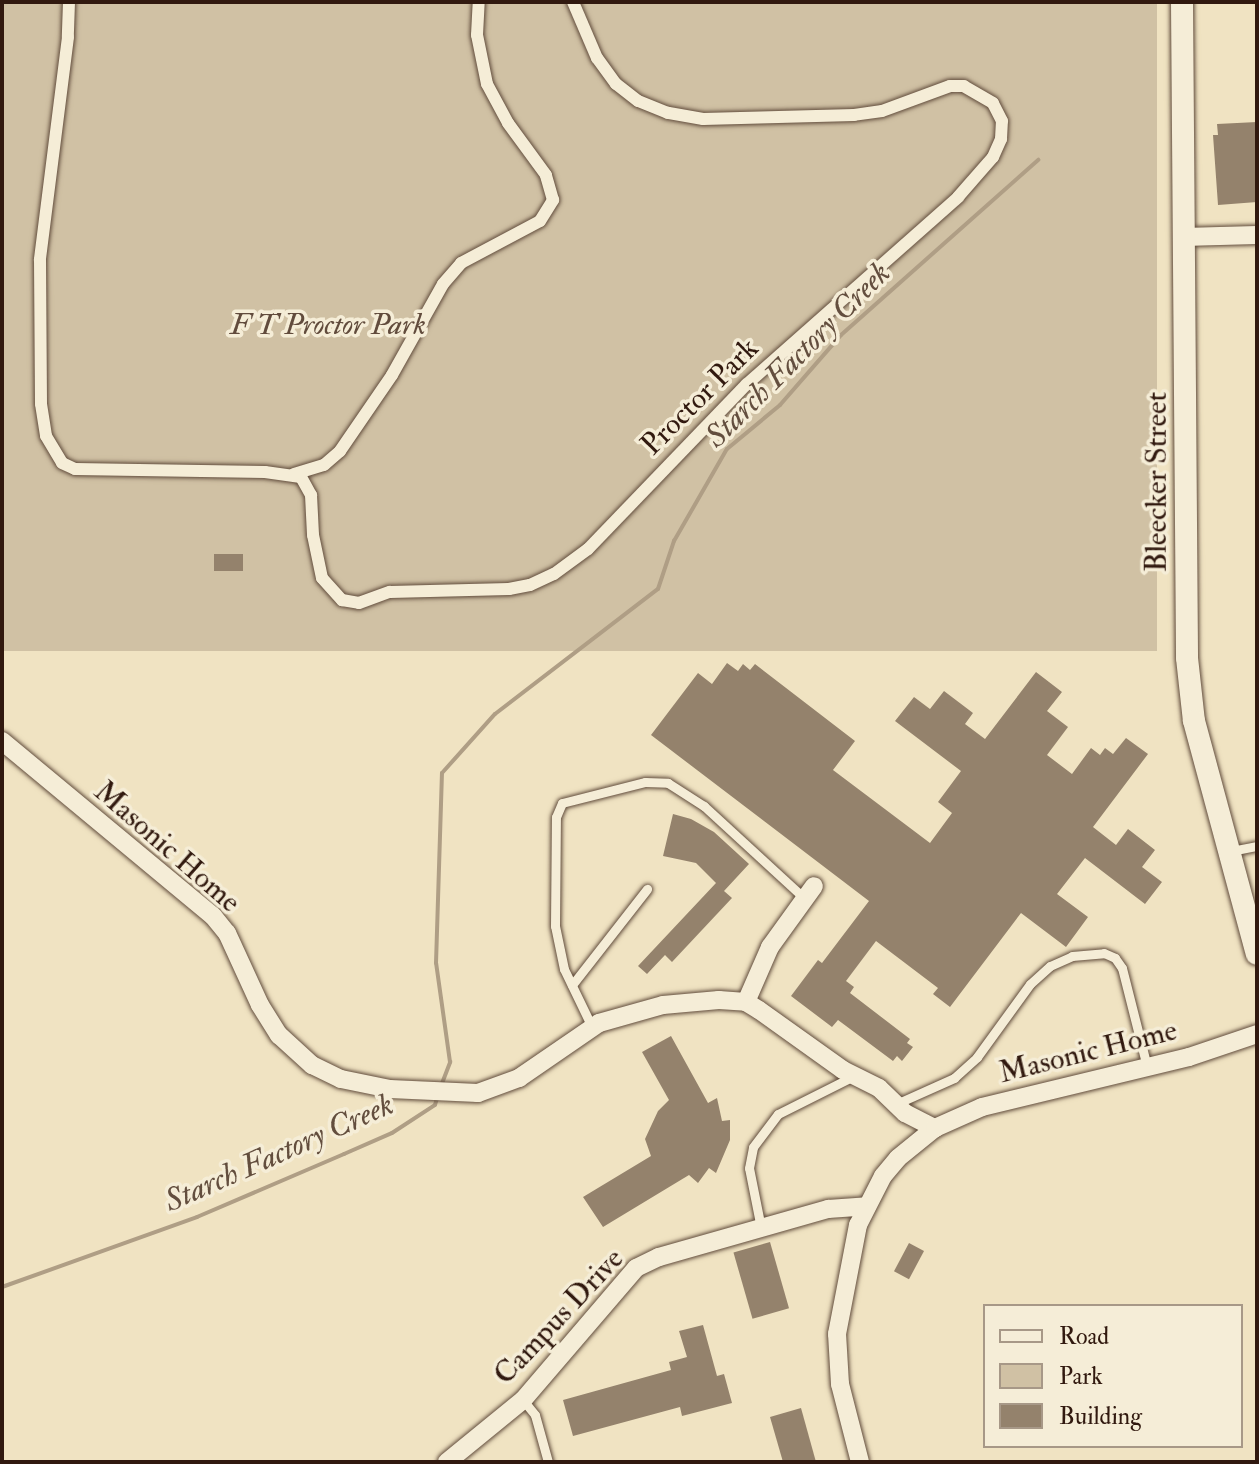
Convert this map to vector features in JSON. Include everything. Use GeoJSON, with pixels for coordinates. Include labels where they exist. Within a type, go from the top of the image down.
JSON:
{"type":"FeatureCollection","features":[{"type":"Feature","properties":{"kind":"street"},"geometry":{"type":"LineString","coordinates":[[69,2],[68,37],[40,260],[41,404],[46,436],[62,463],[75,469],[294,474],[324,465],[340,451],[392,375],[443,284],[461,263],[540,221],[553,200],[546,175],[508,123],[487,84],[477,35],[479,2]]}},
{"type":"Feature","properties":{"kind":"street","name":"Proctor Park"},"geometry":{"type":"LineString","coordinates":[[294,474],[301,477],[311,495],[313,535],[322,578],[342,600],[359,603],[390,592],[509,589],[530,585],[554,574],[588,549],[747,384],[958,197],[993,157],[1001,139],[1002,121],[993,103],[964,86],[950,86],[882,111],[854,115],[703,119],[668,113],[638,101],[616,84],[597,58],[573,2]]}},
{"type":"Feature","properties":{"kind":"street","name":"Bleecker Street"},"geometry":{"type":"LineString","coordinates":[[1182,2],[1187,658],[1194,721],[1257,954]]}},
{"type":"Feature","properties":{"kind":"street"},"geometry":{"type":"LineString","coordinates":[[1183,237],[1257,235]]}},
{"type":"Feature","properties":{"kind":"street","name":"Masonic Home"},"geometry":{"type":"LineString","coordinates":[[2,741],[213,916],[227,933],[260,1005],[279,1035],[312,1065],[341,1079],[390,1089],[478,1093],[519,1078],[592,1027],[663,1005],[719,1000],[746,1002]]}},
{"type":"Feature","properties":{"kind":"street"},"geometry":{"type":"LineString","coordinates":[[809,892],[762,961],[746,1002],[935,1128]]}},
{"type":"Feature","properties":{"kind":"street","name":"Masonic Home"},"geometry":{"type":"LineString","coordinates":[[860,1462],[840,1384],[837,1334],[858,1225],[898,1158],[935,1128],[982,1107],[1147,1067],[1257,1034]]}},
{"type":"Feature","properties":{"kind":"street","name":"Campus Drive"},"geometry":{"type":"LineString","coordinates":[[453,1460],[523,1400],[636,1268],[659,1257],[828,1209],[867,1206]]}},
{"type":"Feature","properties":{"kind":"lane"},"geometry":{"type":"LineString","coordinates":[[592,1027],[572,985],[555,926],[556,817],[562,803],[645,782],[668,783],[704,806],[809,892]]}},
{"type":"Feature","properties":{"kind":"lane"},"geometry":{"type":"LineString","coordinates":[[1228,852],[1257,846]]}},
{"type":"Feature","properties":{"kind":"lane"},"geometry":{"type":"LineString","coordinates":[[572,985],[647,889]]}},
{"type":"Feature","properties":{"kind":"lane"},"geometry":{"type":"LineString","coordinates":[[896,1104],[954,1078],[977,1057],[1023,993],[1050,966],[1072,956],[1104,953],[1115,958],[1122,968],[1147,1067]]}},
{"type":"Feature","properties":{"kind":"lane"},"geometry":{"type":"LineString","coordinates":[[761,1228],[749,1168],[753,1147],[778,1114],[855,1076]]}},
{"type":"Feature","properties":{"kind":"lane"},"geometry":{"type":"LineString","coordinates":[[523,1400],[535,1415],[548,1462]]}},
{"type":"Feature","properties":{"kind":"green space","name":"F T Proctor Park"},"geometry":{"type":"Polygon","coordinates":[[[2,2],[1157,2],[1157,651],[2,651],[2,2]]]}},
{"type":"Feature","properties":{"kind":"building"},"geometry":{"type":"Polygon","coordinates":[[[1257,122],[1257,202],[1218,205],[1213,135],[1218,135],[1217,124],[1257,122]]]}},
{"type":"Feature","properties":{"kind":"building"},"geometry":{"type":"Polygon","coordinates":[[[214,554],[243,554],[243,571],[214,571],[214,554]]]}},
{"type":"Feature","properties":{"kind":"building"},"geometry":{"type":"Polygon","coordinates":[[[727,663],[738,671],[743,664],[750,670],[755,664],[855,741],[833,770],[930,843],[952,813],[938,802],[961,771],[895,721],[914,697],[930,709],[944,691],[973,713],[965,724],[985,739],[1036,672],[1062,692],[1047,711],[1068,727],[1047,755],[1072,774],[1091,748],[1100,755],[1105,748],[1113,754],[1126,738],[1148,754],[1093,827],[1116,845],[1128,829],[1155,850],[1142,867],[1162,882],[1145,904],[1085,858],[1057,894],[1088,917],[1066,947],[1021,913],[950,1007],[933,994],[938,988],[876,941],[846,981],[854,987],[850,993],[910,1039],[907,1043],[913,1047],[902,1061],[897,1056],[893,1061],[838,1020],[832,1027],[791,996],[818,960],[822,963],[869,901],[651,735],[698,673],[712,684],[727,663]]]}},
{"type":"Feature","properties":{"kind":"building"},"geometry":{"type":"Polygon","coordinates":[[[673,814],[691,819],[714,832],[749,864],[724,891],[732,898],[672,962],[665,955],[647,974],[638,966],[716,883],[696,863],[663,856],[673,814]]]}},
{"type":"Feature","properties":{"kind":"building"},"geometry":{"type":"Polygon","coordinates":[[[671,1036],[708,1103],[717,1098],[722,1121],[730,1120],[730,1140],[716,1173],[709,1168],[698,1183],[689,1175],[603,1227],[583,1197],[651,1156],[645,1139],[658,1111],[669,1100],[642,1052],[671,1036]]]}},
{"type":"Feature","properties":{"kind":"building"},"geometry":{"type":"Polygon","coordinates":[[[770,1242],[789,1308],[752,1319],[733,1252],[770,1242]]]}},
{"type":"Feature","properties":{"kind":"building"},"geometry":{"type":"Polygon","coordinates":[[[909,1243],[924,1251],[909,1279],[894,1271],[909,1243]]]}},
{"type":"Feature","properties":{"kind":"building"},"geometry":{"type":"Polygon","coordinates":[[[703,1325],[717,1376],[724,1374],[732,1403],[682,1416],[680,1407],[573,1436],[563,1400],[671,1370],[669,1362],[687,1357],[679,1331],[703,1325]]]}},
{"type":"Feature","properties":{"kind":"building"},"geometry":{"type":"Polygon","coordinates":[[[801,1408],[816,1462],[783,1462],[770,1417],[801,1408]]]}},
{"type":"Feature","properties":{"kind":"waterway","name":"Starch Factory Creek"},"geometry":{"type":"LineString","coordinates":[[441,1086],[450,1062],[436,963],[442,773],[495,714],[658,589],[674,541],[727,449],[780,405],[841,335],[1038,160]]}},
{"type":"Feature","properties":{"kind":"waterway","name":"Starch Factory Creek"},"geometry":{"type":"LineString","coordinates":[[2,1287],[197,1217],[344,1154],[392,1133],[435,1105],[437,1098]]}}]}
